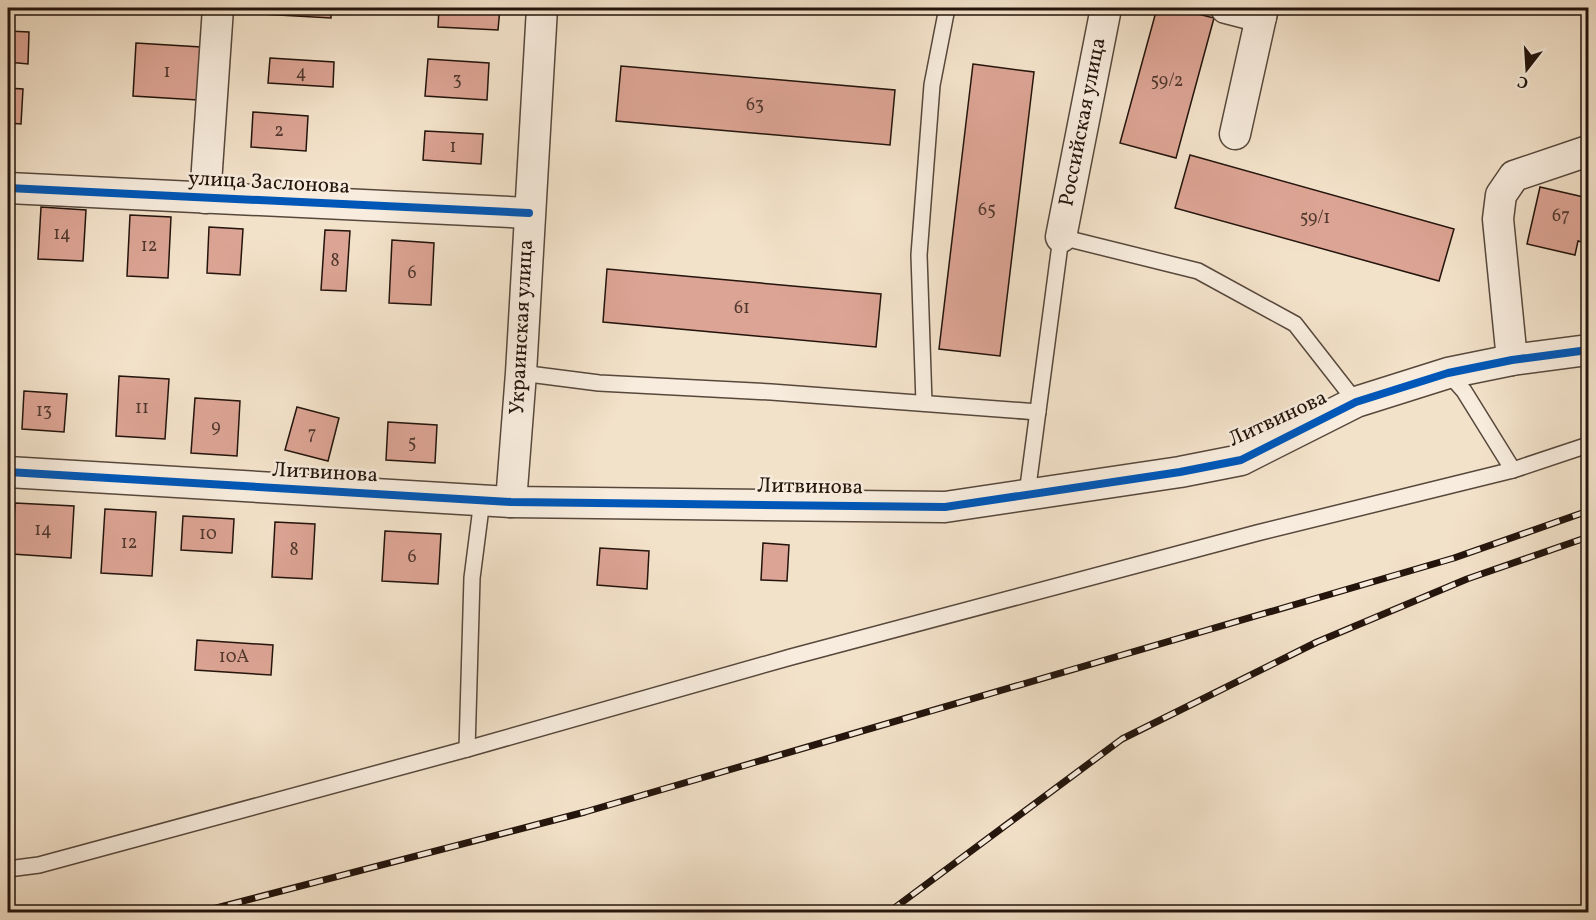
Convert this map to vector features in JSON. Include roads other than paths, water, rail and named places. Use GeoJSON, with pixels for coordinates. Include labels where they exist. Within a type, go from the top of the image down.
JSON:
{"type":"FeatureCollection","features":[{"type":"Feature","properties":{"kind":"street"},"geometry":{"type":"LineString","coordinates":[[205,198],[218,8]]}},
{"type":"Feature","properties":{"kind":"street","name":"Украинская улица"},"geometry":{"type":"LineString","coordinates":[[511,502],[521,373],[542,8]]}},
{"type":"Feature","properties":{"kind":"street","name":"Российская улица"},"geometry":{"type":"LineString","coordinates":[[1061,237],[1106,8]]}},
{"type":"Feature","properties":{"kind":"street"},"geometry":{"type":"LineString","coordinates":[[1226,8],[1262,12],[1235,134]]}},
{"type":"Feature","properties":{"kind":"street"},"geometry":{"type":"LineString","coordinates":[[1512,360],[1498,219],[1501,195],[1514,176],[1588,151]]}},
{"type":"Feature","properties":{"kind":"street","name":"улица Заслонова"},"geometry":{"type":"LineString","coordinates":[[8,188],[529,213]]}},
{"type":"Feature","properties":{"kind":"street","name":"Литвинова"},"geometry":{"type":"LineString","coordinates":[[8,472],[511,502],[945,507],[1180,472],[1241,460],[1356,402],[1448,373],[1512,360],[1588,350]]}},
{"type":"Feature","properties":{"kind":"lane"},"geometry":{"type":"LineString","coordinates":[[924,403],[919,255],[932,85],[947,8]]}},
{"type":"Feature","properties":{"kind":"lane"},"geometry":{"type":"LineString","coordinates":[[1027,494],[1061,237],[1198,271],[1295,324],[1356,402]]}},
{"type":"Feature","properties":{"kind":"lane"},"geometry":{"type":"LineString","coordinates":[[521,373],[599,383],[1038,412]]}},
{"type":"Feature","properties":{"kind":"lane"},"geometry":{"type":"LineString","coordinates":[[1448,373],[1464,391],[1513,470]]}},
{"type":"Feature","properties":{"kind":"lane"},"geometry":{"type":"LineString","coordinates":[[8,869],[39,865],[467,749],[802,654],[1257,533],[1513,470],[1588,445]]}},
{"type":"Feature","properties":{"kind":"lane"},"geometry":{"type":"LineString","coordinates":[[467,749],[472,578],[482,500]]}},
{"type":"Feature","properties":{"kind":"railway"},"geometry":{"type":"LineString","coordinates":[[201,912],[585,812],[1454,558],[1588,511]]}},
{"type":"Feature","properties":{"kind":"railway"},"geometry":{"type":"LineString","coordinates":[[889,912],[1122,739],[1317,642],[1467,579],[1588,537]]}}]}
